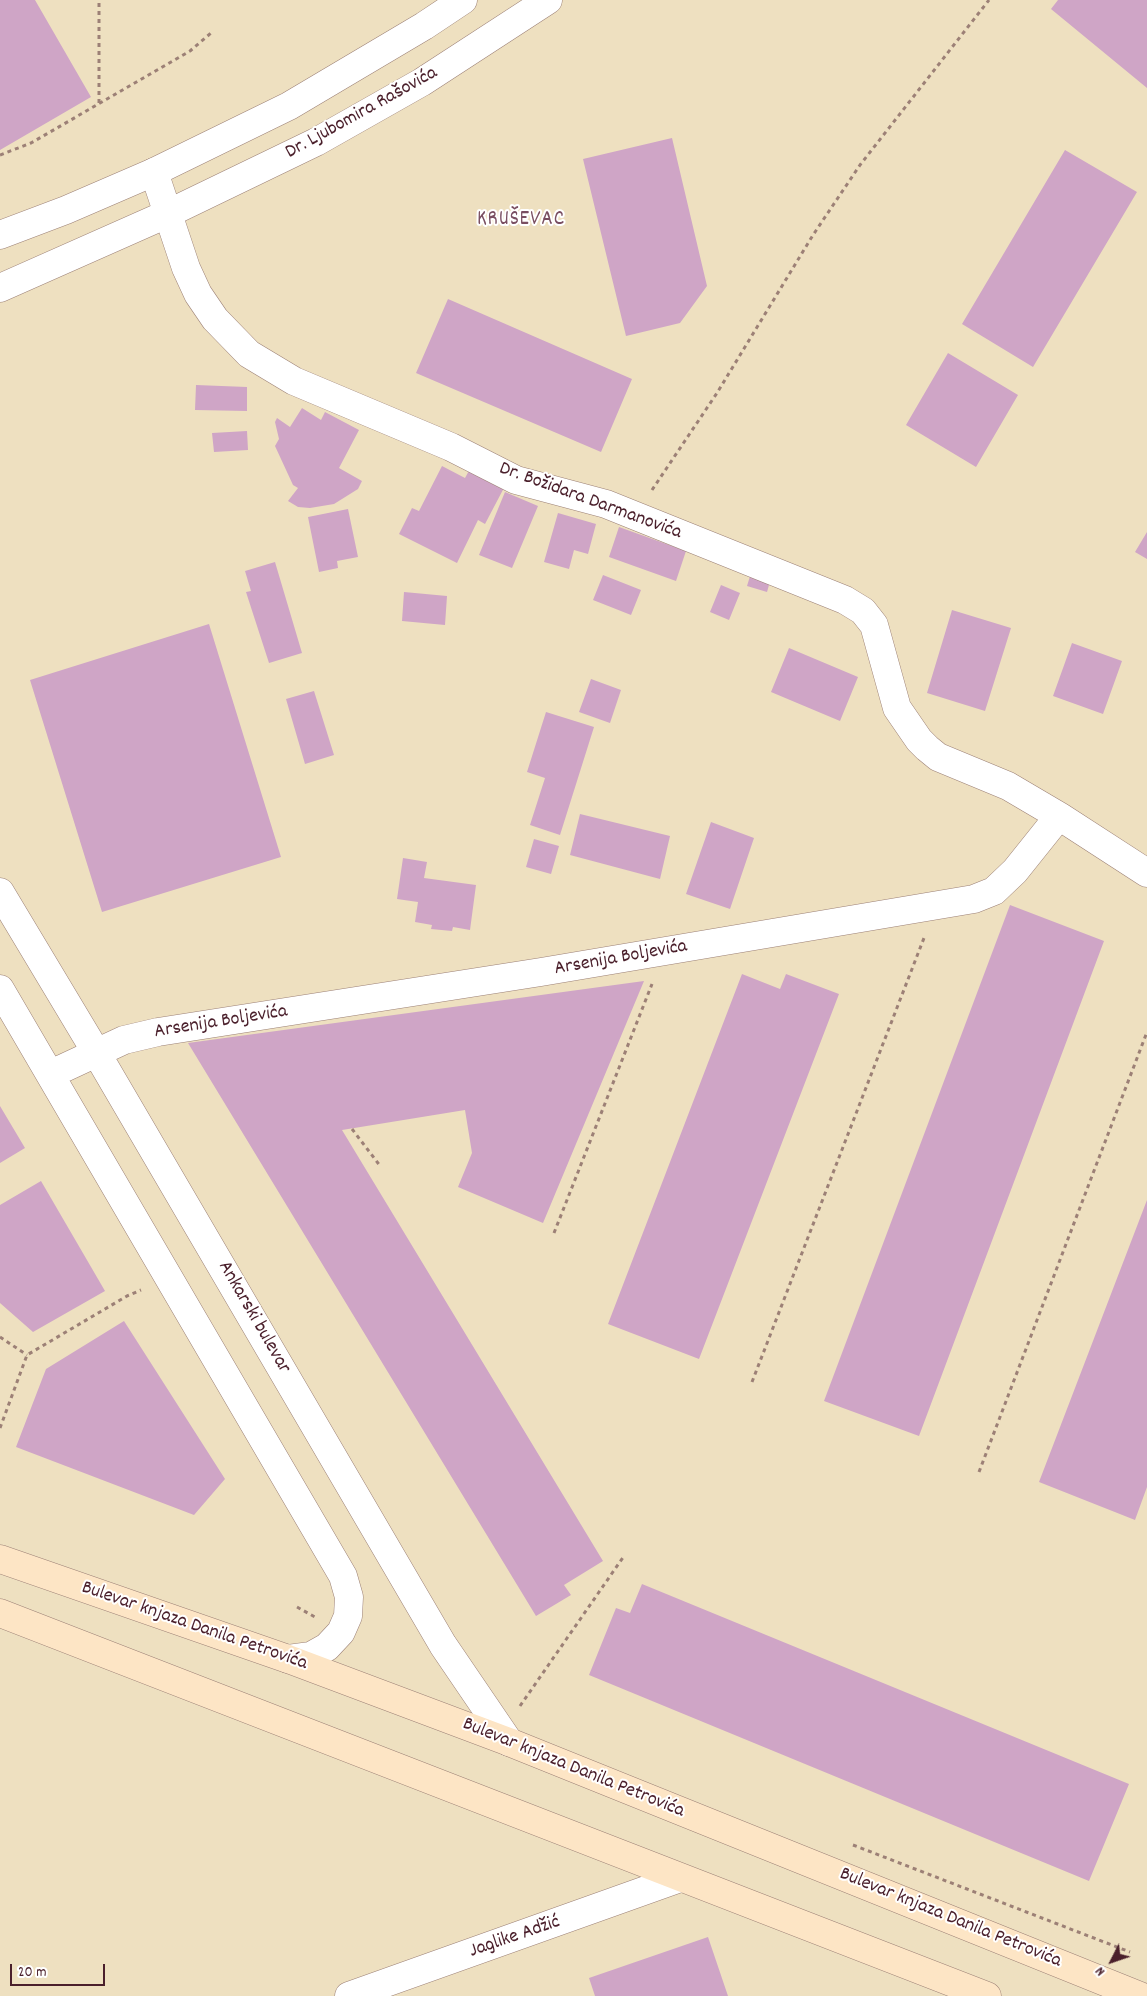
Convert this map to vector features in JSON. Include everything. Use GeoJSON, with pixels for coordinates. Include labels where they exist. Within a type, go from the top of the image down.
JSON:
{"type":"FeatureCollection","features":[{"type":"Feature","properties":{"kind":"main road","name":"Bulevar knjaza Danila Petrovića"},"geometry":{"type":"LineString","coordinates":[[0,1559],[288,1660],[509,1742],[1140,1996]]}},
{"type":"Feature","properties":{"kind":"main road"},"geometry":{"type":"LineString","coordinates":[[0,1613],[987,1996]]}},
{"type":"Feature","properties":{"kind":"street","name":"Dr. Ljubomira Rašovića"},"geometry":{"type":"LineString","coordinates":[[0,235],[66,210],[154,172],[289,106],[424,26],[463,0]]}},
{"type":"Feature","properties":{"kind":"street","name":"Dr. Ljubomira Rašovića"},"geometry":{"type":"LineString","coordinates":[[0,288],[168,214],[316,142],[422,82],[548,0]]}},
{"type":"Feature","properties":{"kind":"street"},"geometry":{"type":"LineString","coordinates":[[154,172],[168,214]]}},
{"type":"Feature","properties":{"kind":"street","name":"Dr. Božidara Darmanovića"},"geometry":{"type":"LineString","coordinates":[[168,214],[186,268],[198,294],[215,319],[249,354],[294,381],[450,448],[516,480],[606,504],[845,600],[863,611],[874,625],[897,708],[927,748],[938,757],[1008,786],[1059,816]]}},
{"type":"Feature","properties":{"kind":"street"},"geometry":{"type":"LineString","coordinates":[[1059,816],[1147,873]]}},
{"type":"Feature","properties":{"kind":"street","name":"Arsenija Boljevića"},"geometry":{"type":"LineString","coordinates":[[51,1074],[124,1040],[158,1032],[541,972],[974,899],[994,891],[1015,870],[1059,816]]}},
{"type":"Feature","properties":{"kind":"street","name":"Ankarski bulevar"},"geometry":{"type":"LineString","coordinates":[[0,892],[96,1052],[443,1644],[509,1742]]}},
{"type":"Feature","properties":{"kind":"street"},"geometry":{"type":"LineString","coordinates":[[0,989],[343,1576],[349,1597],[348,1616],[341,1632],[327,1647],[310,1656],[288,1660]]}},
{"type":"Feature","properties":{"kind":"street","name":"Jaglike Adžić"},"geometry":{"type":"LineString","coordinates":[[350,1996],[680,1878]]}},
{"type":"Feature","properties":{"kind":"path"},"geometry":{"type":"LineString","coordinates":[[99,0],[99,104]]}},
{"type":"Feature","properties":{"kind":"path"},"geometry":{"type":"LineString","coordinates":[[635,516],[717,393],[812,235],[860,165],[989,0]]}},
{"type":"Feature","properties":{"kind":"path"},"geometry":{"type":"LineString","coordinates":[[0,155],[31,143],[190,51],[211,32]]}},
{"type":"Feature","properties":{"kind":"path"},"geometry":{"type":"LineString","coordinates":[[752,1382],[926,933]]}},
{"type":"Feature","properties":{"kind":"path"},"geometry":{"type":"LineString","coordinates":[[554,1232],[652,982]]}},
{"type":"Feature","properties":{"kind":"path"},"geometry":{"type":"LineString","coordinates":[[979,1472],[1147,1032]]}},
{"type":"Feature","properties":{"kind":"path"},"geometry":{"type":"LineString","coordinates":[[352,1129],[382,1168]]}},
{"type":"Feature","properties":{"kind":"path"},"geometry":{"type":"LineString","coordinates":[[0,1428],[27,1356],[127,1296],[141,1290]]}},
{"type":"Feature","properties":{"kind":"path"},"geometry":{"type":"LineString","coordinates":[[0,1337],[27,1356]]}},
{"type":"Feature","properties":{"kind":"path"},"geometry":{"type":"LineString","coordinates":[[519,1707],[624,1556]]}},
{"type":"Feature","properties":{"kind":"path"},"geometry":{"type":"LineString","coordinates":[[297,1606],[322,1621]]}},
{"type":"Feature","properties":{"kind":"building"},"geometry":{"type":"Polygon","coordinates":[[[0,0],[35,0],[91,97],[0,150],[0,0]]]}},
{"type":"Feature","properties":{"kind":"building"},"geometry":{"type":"Polygon","coordinates":[[[1058,0],[1147,0],[1147,88],[1051,9],[1058,0]]]}},
{"type":"Feature","properties":{"kind":"building"},"geometry":{"type":"Polygon","coordinates":[[[672,138],[707,286],[680,323],[626,336],[583,159],[672,138]]]}},
{"type":"Feature","properties":{"kind":"building"},"geometry":{"type":"Polygon","coordinates":[[[1065,150],[1137,192],[1033,367],[962,324],[1065,150]]]}},
{"type":"Feature","properties":{"kind":"building"},"geometry":{"type":"Polygon","coordinates":[[[448,299],[632,379],[601,452],[416,373],[448,299]]]}},
{"type":"Feature","properties":{"kind":"building"},"geometry":{"type":"Polygon","coordinates":[[[948,353],[1018,395],[976,467],[906,425],[948,353]]]}},
{"type":"Feature","properties":{"kind":"building"},"geometry":{"type":"Polygon","coordinates":[[[196,385],[247,387],[247,411],[195,410],[196,385]]]}},
{"type":"Feature","properties":{"kind":"building"},"geometry":{"type":"Polygon","coordinates":[[[302,408],[321,420],[325,412],[359,430],[339,468],[362,481],[358,489],[334,504],[310,508],[298,507],[288,501],[298,488],[293,485],[275,446],[279,439],[275,422],[277,418],[290,427],[302,408]]]}},
{"type":"Feature","properties":{"kind":"building"},"geometry":{"type":"Polygon","coordinates":[[[247,431],[248,450],[214,452],[212,433],[247,431]]]}},
{"type":"Feature","properties":{"kind":"building"},"geometry":{"type":"Polygon","coordinates":[[[442,466],[465,478],[471,467],[506,484],[485,524],[478,520],[457,563],[399,534],[412,508],[419,511],[442,466]]]}},
{"type":"Feature","properties":{"kind":"building"},"geometry":{"type":"Polygon","coordinates":[[[505,492],[538,506],[512,568],[479,555],[505,492]]]}},
{"type":"Feature","properties":{"kind":"building"},"geometry":{"type":"Polygon","coordinates":[[[348,509],[358,557],[337,561],[338,568],[319,572],[308,517],[348,509]]]}},
{"type":"Feature","properties":{"kind":"building"},"geometry":{"type":"Polygon","coordinates":[[[558,513],[596,524],[588,554],[574,550],[569,569],[544,562],[558,513]]]}},
{"type":"Feature","properties":{"kind":"building"},"geometry":{"type":"Polygon","coordinates":[[[619,527],[686,551],[676,581],[609,557],[619,527]]]}},
{"type":"Feature","properties":{"kind":"building"},"geometry":{"type":"Polygon","coordinates":[[[1147,532],[1147,559],[1135,552],[1147,532]]]}},
{"type":"Feature","properties":{"kind":"building"},"geometry":{"type":"Polygon","coordinates":[[[275,562],[302,653],[269,663],[246,592],[251,591],[245,571],[275,562]]]}},
{"type":"Feature","properties":{"kind":"building"},"geometry":{"type":"Polygon","coordinates":[[[751,573],[771,578],[767,592],[747,586],[751,573]]]}},
{"type":"Feature","properties":{"kind":"building"},"geometry":{"type":"Polygon","coordinates":[[[603,575],[641,590],[631,615],[593,600],[603,575]]]}},
{"type":"Feature","properties":{"kind":"building"},"geometry":{"type":"Polygon","coordinates":[[[721,585],[740,593],[729,620],[710,612],[721,585]]]}},
{"type":"Feature","properties":{"kind":"building"},"geometry":{"type":"Polygon","coordinates":[[[404,592],[447,596],[445,625],[402,621],[404,592]]]}},
{"type":"Feature","properties":{"kind":"building"},"geometry":{"type":"Polygon","coordinates":[[[952,610],[1011,628],[985,711],[927,693],[952,610]]]}},
{"type":"Feature","properties":{"kind":"building"},"geometry":{"type":"Polygon","coordinates":[[[209,624],[281,857],[102,912],[30,680],[209,624]]]}},
{"type":"Feature","properties":{"kind":"building"},"geometry":{"type":"Polygon","coordinates":[[[1072,643],[1122,661],[1103,714],[1053,696],[1072,643]]]}},
{"type":"Feature","properties":{"kind":"building"},"geometry":{"type":"Polygon","coordinates":[[[789,648],[858,677],[840,721],[771,692],[789,648]]]}},
{"type":"Feature","properties":{"kind":"building"},"geometry":{"type":"Polygon","coordinates":[[[591,679],[621,690],[610,723],[579,712],[591,679]]]}},
{"type":"Feature","properties":{"kind":"building"},"geometry":{"type":"Polygon","coordinates":[[[314,691],[334,755],[305,764],[286,699],[314,691]]]}},
{"type":"Feature","properties":{"kind":"building"},"geometry":{"type":"Polygon","coordinates":[[[546,712],[594,727],[560,835],[530,825],[545,778],[527,772],[546,712]]]}},
{"type":"Feature","properties":{"kind":"building"},"geometry":{"type":"Polygon","coordinates":[[[580,814],[670,836],[660,879],[570,855],[580,814]]]}},
{"type":"Feature","properties":{"kind":"building"},"geometry":{"type":"Polygon","coordinates":[[[711,822],[754,838],[730,909],[686,894],[711,822]]]}},
{"type":"Feature","properties":{"kind":"building"},"geometry":{"type":"Polygon","coordinates":[[[534,839],[559,846],[551,874],[526,867],[534,839]]]}},
{"type":"Feature","properties":{"kind":"building"},"geometry":{"type":"Polygon","coordinates":[[[403,858],[427,862],[424,878],[476,885],[470,930],[453,927],[452,931],[431,929],[432,925],[415,922],[418,902],[397,899],[403,858]]]}},
{"type":"Feature","properties":{"kind":"building"},"geometry":{"type":"Polygon","coordinates":[[[1010,905],[1104,941],[919,1436],[824,1401],[1010,905]]]}},
{"type":"Feature","properties":{"kind":"building"},"geometry":{"type":"Polygon","coordinates":[[[742,974],[780,989],[786,974],[839,994],[699,1359],[608,1324],[742,974]]]}},
{"type":"Feature","properties":{"kind":"building"},"geometry":{"type":"Polygon","coordinates":[[[644,981],[543,1223],[458,1187],[472,1153],[465,1110],[342,1130],[603,1561],[564,1585],[571,1595],[536,1616],[188,1043],[644,981]]]}},
{"type":"Feature","properties":{"kind":"building"},"geometry":{"type":"Polygon","coordinates":[[[0,1106],[25,1148],[0,1163],[0,1106]]]}},
{"type":"Feature","properties":{"kind":"building"},"geometry":{"type":"Polygon","coordinates":[[[41,1181],[105,1291],[33,1332],[0,1303],[0,1205],[41,1181]]]}},
{"type":"Feature","properties":{"kind":"building"},"geometry":{"type":"Polygon","coordinates":[[[1147,1200],[1147,1487],[1135,1520],[1039,1482],[1147,1200]]]}},
{"type":"Feature","properties":{"kind":"building"},"geometry":{"type":"Polygon","coordinates":[[[124,1321],[225,1479],[194,1515],[16,1447],[46,1369],[124,1321]]]}},
{"type":"Feature","properties":{"kind":"building"},"geometry":{"type":"Polygon","coordinates":[[[642,1584],[1129,1784],[1089,1881],[589,1675],[616,1608],[630,1613],[642,1584]]]}},
{"type":"Feature","properties":{"kind":"building"},"geometry":{"type":"Polygon","coordinates":[[[708,1937],[728,1996],[595,1996],[589,1978],[708,1937]]]}},
{"type":"Feature","properties":{"kind":"district","name":"KRUŠEVAC"},"geometry":{"type":"Point","coordinates":[521,221]}}]}
